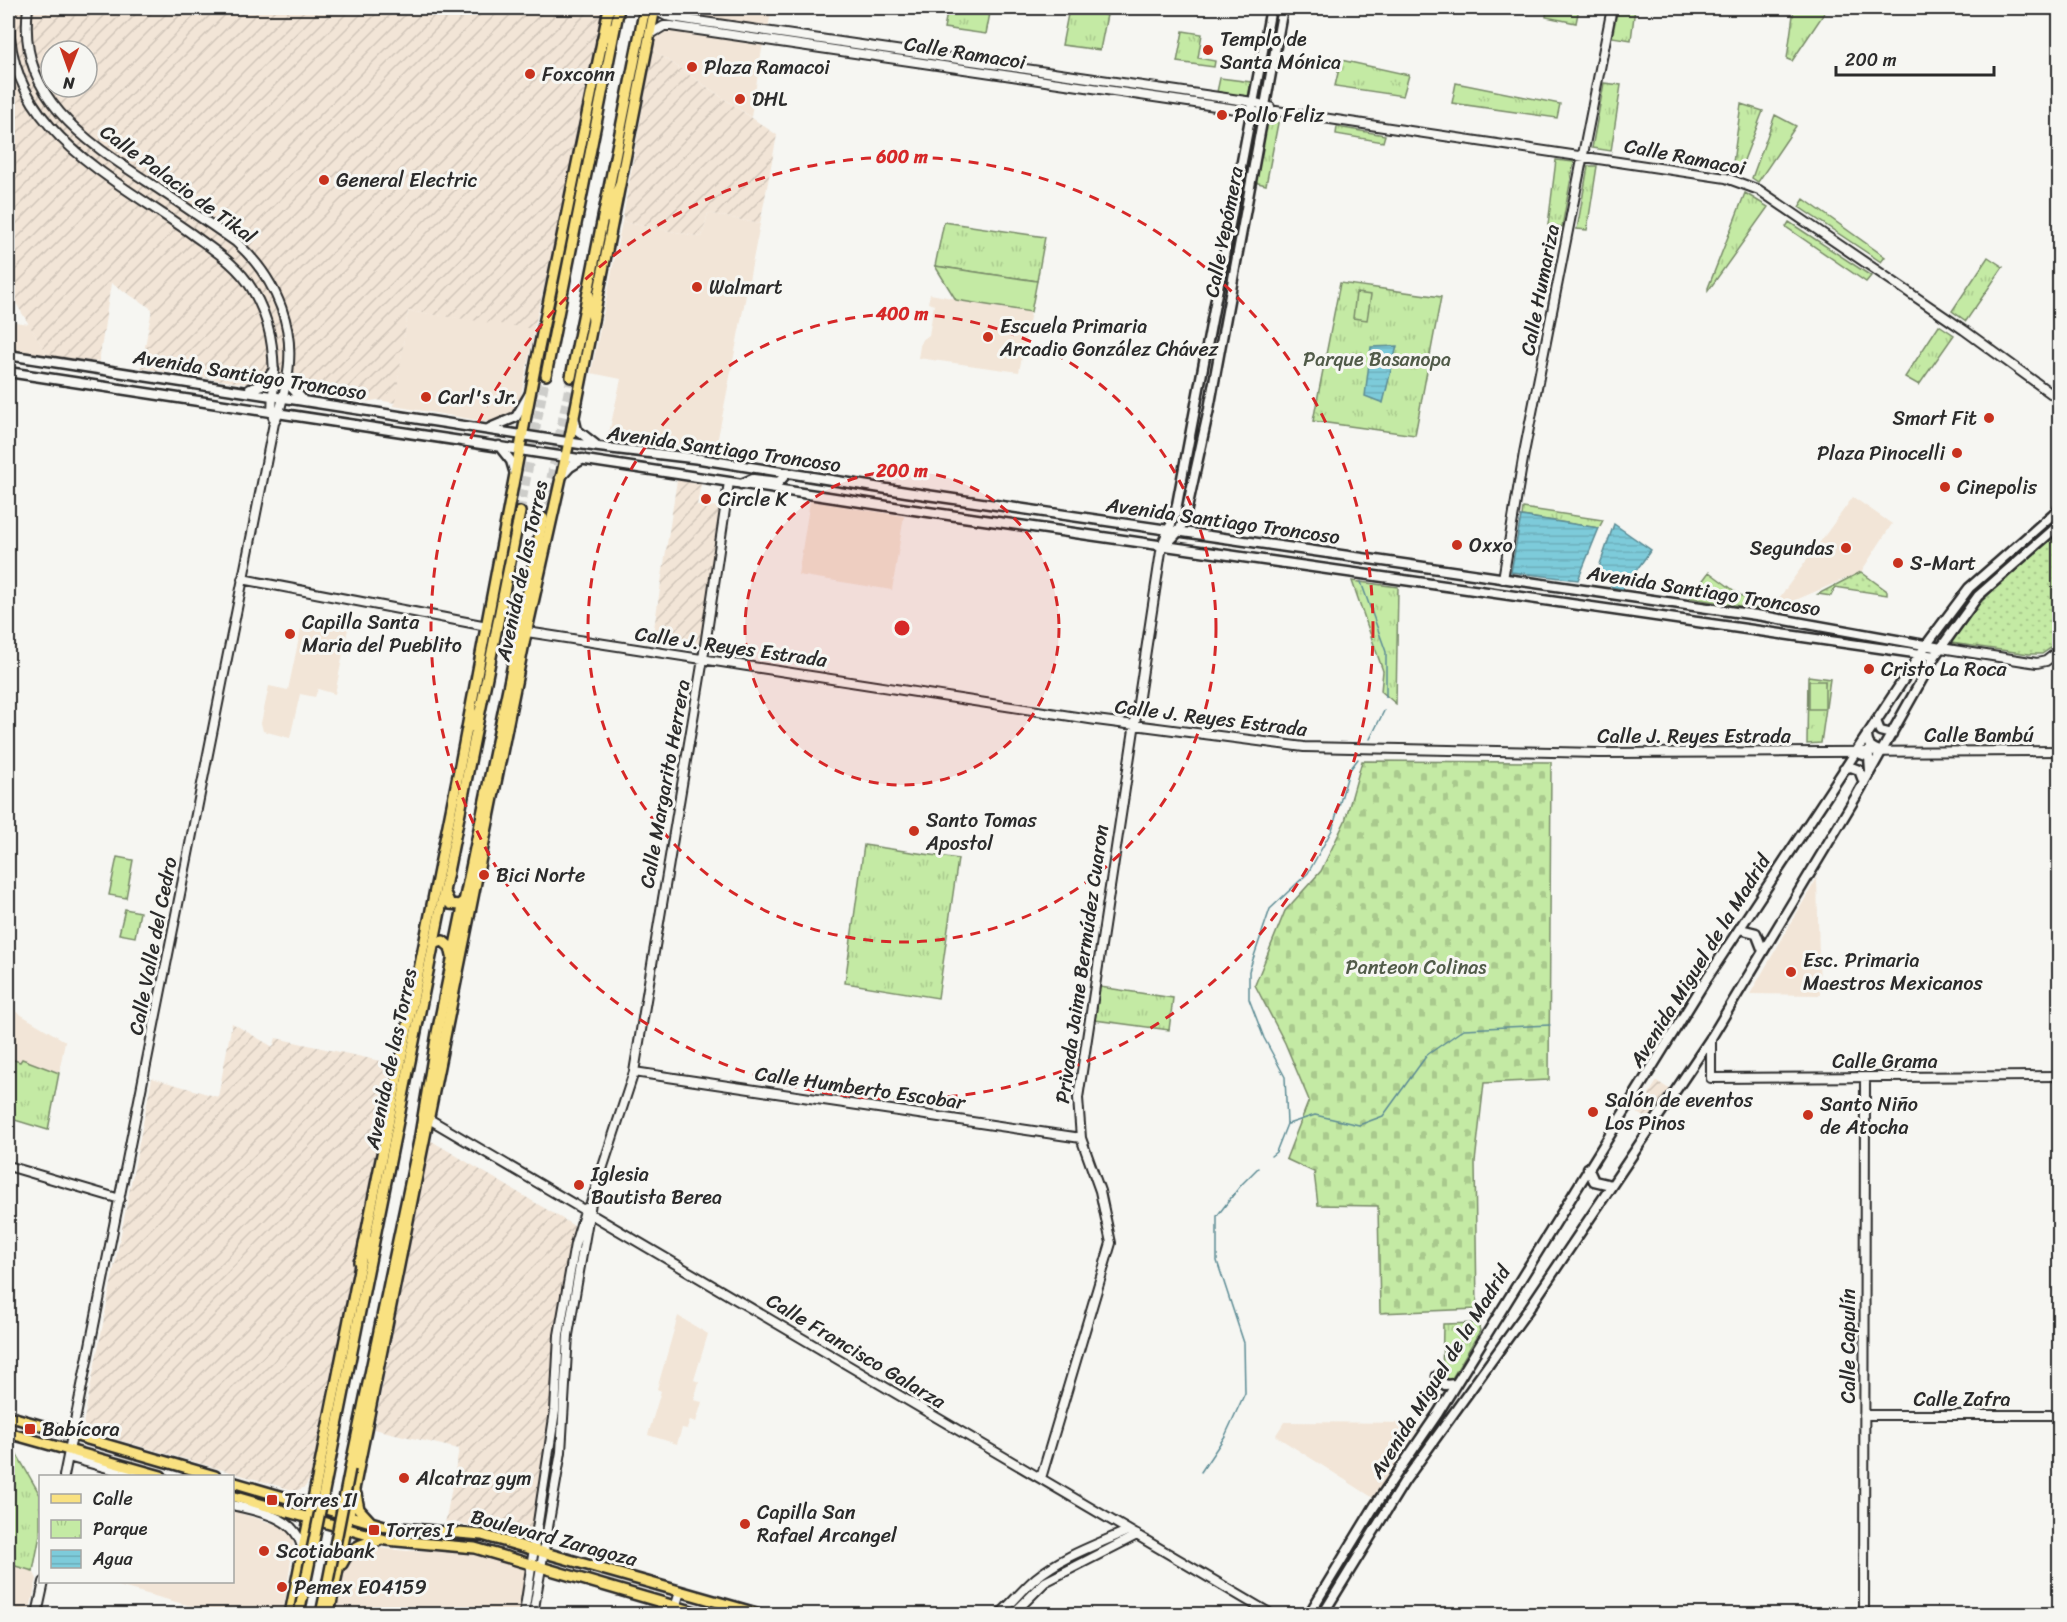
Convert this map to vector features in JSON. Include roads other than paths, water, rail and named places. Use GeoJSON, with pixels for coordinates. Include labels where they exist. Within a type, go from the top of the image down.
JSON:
{"type":"FeatureCollection","features":[{"type":"Feature","properties":{"kind":"main road","name":"Avenida de las Torres"},"geometry":{"type":"LineString","coordinates":[[290,1614],[609,8]]}},
{"type":"Feature","properties":{"kind":"main road"},"geometry":{"type":"LineString","coordinates":[[546,375],[619,8]]}},
{"type":"Feature","properties":{"kind":"main road"},"geometry":{"type":"LineString","coordinates":[[571,377],[645,8]]}},
{"type":"Feature","properties":{"kind":"main road","name":"Calle Yepómera"},"geometry":{"type":"LineString","coordinates":[[1163,547],[1175,515],[1271,8]]}},
{"type":"Feature","properties":{"kind":"main road","name":"Calle Yepómera"},"geometry":{"type":"LineString","coordinates":[[1179,531],[1184,522],[1209,408],[1283,8]]}},
{"type":"Feature","properties":{"kind":"main road","name":"Avenida de las Torres"},"geometry":{"type":"LineString","coordinates":[[321,1614],[526,632],[569,442],[655,9]]}},
{"type":"Feature","properties":{"kind":"main road"},"geometry":{"type":"LineString","coordinates":[[602,41],[616,22]]}},
{"type":"Feature","properties":{"kind":"main road"},"geometry":{"type":"LineString","coordinates":[[599,234],[619,187]]}},
{"type":"Feature","properties":{"kind":"main road"},"geometry":{"type":"LineString","coordinates":[[588,287],[593,320]]}},
{"type":"Feature","properties":{"kind":"main road","name":"Avenida Santiago Troncoso"},"geometry":{"type":"LineString","coordinates":[[8,355],[436,420],[523,436],[700,459],[1829,627],[1941,648]]}},
{"type":"Feature","properties":{"kind":"main road"},"geometry":{"type":"LineString","coordinates":[[243,390],[262,385],[274,367]]}},
{"type":"Feature","properties":{"kind":"main road"},"geometry":{"type":"LineString","coordinates":[[289,371],[292,388],[302,399]]}},
{"type":"Feature","properties":{"kind":"main road","name":"Avenida Santiago Troncoso"},"geometry":{"type":"LineString","coordinates":[[8,372],[1163,547],[1193,549],[1935,656]]}},
{"type":"Feature","properties":{"kind":"main road"},"geometry":{"type":"LineString","coordinates":[[483,429],[498,426],[516,417],[532,390]]}},
{"type":"Feature","properties":{"kind":"main road"},"geometry":{"type":"LineString","coordinates":[[354,424],[365,410]]}},
{"type":"Feature","properties":{"kind":"main road"},"geometry":{"type":"LineString","coordinates":[[574,414],[575,424],[581,435],[598,447]]}},
{"type":"Feature","properties":{"kind":"main road"},"geometry":{"type":"LineString","coordinates":[[405,431],[429,430],[436,420]]}},
{"type":"Feature","properties":{"kind":"main road"},"geometry":{"type":"LineString","coordinates":[[499,446],[511,461],[516,476]]}},
{"type":"Feature","properties":{"kind":"main road"},"geometry":{"type":"LineString","coordinates":[[560,479],[570,467],[583,459]]}},
{"type":"Feature","properties":{"kind":"main road"},"geometry":{"type":"LineString","coordinates":[[695,476],[700,459]]}},
{"type":"Feature","properties":{"kind":"main road"},"geometry":{"type":"LineString","coordinates":[[741,484],[753,479],[779,482],[786,473]]}},
{"type":"Feature","properties":{"kind":"main road","name":"Avenida Miguel de la Madrid"},"geometry":{"type":"LineString","coordinates":[[1309,1614],[1374,1507],[1455,1384],[1588,1168],[1740,929],[1927,644],[1969,588],[2060,508]]}},
{"type":"Feature","properties":{"kind":"main road","name":"Avenida de las Torres"},"geometry":{"type":"LineString","coordinates":[[299,1614],[520,512]]}},
{"type":"Feature","properties":{"kind":"main road"},"geometry":{"type":"LineString","coordinates":[[1175,515],[1179,531],[1193,549]]}},
{"type":"Feature","properties":{"kind":"main road","name":"Avenida de las Torres"},"geometry":{"type":"LineString","coordinates":[[329,1614],[425,1143],[426,1117],[464,901],[543,518]]}},
{"type":"Feature","properties":{"kind":"main road","name":"Avenida Miguel de la Madrid"},"geometry":{"type":"LineString","coordinates":[[1323,1614],[1404,1482],[1522,1320],[1711,1038],[1864,783],[1935,656],[1978,596],[2060,524]]}},
{"type":"Feature","properties":{"kind":"main road"},"geometry":{"type":"LineString","coordinates":[[1163,547],[1179,531]]}},
{"type":"Feature","properties":{"kind":"main road"},"geometry":{"type":"LineString","coordinates":[[1447,587],[1499,589],[1503,586],[1503,579]]}},
{"type":"Feature","properties":{"kind":"main road"},"geometry":{"type":"LineString","coordinates":[[1778,632],[1787,629],[1824,634],[1828,632],[1829,627]]}},
{"type":"Feature","properties":{"kind":"main road"},"geometry":{"type":"LineString","coordinates":[[509,678],[524,643]]}},
{"type":"Feature","properties":{"kind":"main road"},"geometry":{"type":"LineString","coordinates":[[471,710],[474,738]]}},
{"type":"Feature","properties":{"kind":"main road"},"geometry":{"type":"LineString","coordinates":[[1876,721],[1880,731],[1892,734]]}},
{"type":"Feature","properties":{"kind":"main road"},"geometry":{"type":"LineString","coordinates":[[1868,733],[1867,741],[1871,748],[1882,752]]}},
{"type":"Feature","properties":{"kind":"main road"},"geometry":{"type":"LineString","coordinates":[[1855,752],[1869,758],[1871,763],[1869,774]]}},
{"type":"Feature","properties":{"kind":"main road"},"geometry":{"type":"LineString","coordinates":[[1844,769],[1856,768],[1862,775],[1864,783]]}},
{"type":"Feature","properties":{"kind":"main road"},"geometry":{"type":"LineString","coordinates":[[444,890],[450,904],[459,905],[464,901]]}},
{"type":"Feature","properties":{"kind":"main road"},"geometry":{"type":"LineString","coordinates":[[1740,929],[1756,933],[1763,951]]}},
{"type":"Feature","properties":{"kind":"main road"},"geometry":{"type":"LineString","coordinates":[[433,944],[443,942],[447,944],[453,958]]}},
{"type":"Feature","properties":{"kind":"main road"},"geometry":{"type":"LineString","coordinates":[[1588,1168],[1594,1181],[1611,1185]]}},
{"type":"Feature","properties":{"kind":"main road"},"geometry":{"type":"LineString","coordinates":[[359,1262],[374,1232]]}},
{"type":"Feature","properties":{"kind":"main road"},"geometry":{"type":"LineString","coordinates":[[1437,1376],[1445,1385],[1455,1384]]}},
{"type":"Feature","properties":{"kind":"main road"},"geometry":{"type":"LineString","coordinates":[[8,1416],[212,1475]]}},
{"type":"Feature","properties":{"kind":"main road"},"geometry":{"type":"LineString","coordinates":[[8,1432],[68,1454],[156,1475]]}},
{"type":"Feature","properties":{"kind":"main road"},"geometry":{"type":"LineString","coordinates":[[279,1495],[306,1493],[313,1486],[318,1472]]}},
{"type":"Feature","properties":{"kind":"main road"},"geometry":{"type":"LineString","coordinates":[[356,1479],[357,1505],[372,1522]]}},
{"type":"Feature","properties":{"kind":"main road","name":"Boulevard Zaragoza"},"geometry":{"type":"LineString","coordinates":[[234,1483],[400,1529],[471,1532],[759,1614]]}},
{"type":"Feature","properties":{"kind":"main road","name":"Boulevard Zaragoza"},"geometry":{"type":"LineString","coordinates":[[234,1497],[386,1540],[475,1548],[674,1610],[702,1614]]}},
{"type":"Feature","properties":{"kind":"main road"},"geometry":{"type":"LineString","coordinates":[[338,1572],[346,1557],[357,1545],[386,1540]]}},
{"type":"Feature","properties":{"kind":"street","name":"Calle Palacio de Tikal"},"geometry":{"type":"LineString","coordinates":[[10,8],[9,45],[21,87],[39,116],[78,154],[208,246],[241,273],[269,324],[274,367],[273,395]]}},
{"type":"Feature","properties":{"kind":"street","name":"Calle Palacio de Tikal"},"geometry":{"type":"LineString","coordinates":[[28,8],[29,50],[40,86],[57,112],[89,141],[236,242],[250,255],[269,280],[278,297],[288,330],[289,371],[283,396]]}},
{"type":"Feature","properties":{"kind":"street","name":"Calle Humariza"},"geometry":{"type":"LineString","coordinates":[[1503,579],[1524,453],[1612,8]]}},
{"type":"Feature","properties":{"kind":"street","name":"Calle Ramacoi"},"geometry":{"type":"LineString","coordinates":[[655,9],[666,16],[1726,178],[1759,190],[1964,330],[2060,400]]}},
{"type":"Feature","properties":{"kind":"street"},"geometry":{"type":"LineString","coordinates":[[651,34],[664,26],[662,20],[666,16]]}},
{"type":"Feature","properties":{"kind":"street","name":"Calle Ramacoi"},"geometry":{"type":"LineString","coordinates":[[664,26],[1253,107]]}},
{"type":"Feature","properties":{"kind":"street"},"geometry":{"type":"LineString","coordinates":[[78,154],[89,141]]}},
{"type":"Feature","properties":{"kind":"street"},"geometry":{"type":"LineString","coordinates":[[274,367],[289,371]]}},
{"type":"Feature","properties":{"kind":"street","name":"Calle Valle del Cedro"},"geometry":{"type":"LineString","coordinates":[[273,395],[276,412]]}},
{"type":"Feature","properties":{"kind":"street","name":"Calle Valle del Cedro"},"geometry":{"type":"LineString","coordinates":[[64,1475],[242,579],[276,412],[283,396]]}},
{"type":"Feature","properties":{"kind":"street","name":"Calle Margarito Herrera"},"geometry":{"type":"LineString","coordinates":[[587,1213],[634,1072],[703,659],[729,482]]}},
{"type":"Feature","properties":{"kind":"street","name":"Privada Jaime Bermúdez Cuaron"},"geometry":{"type":"LineString","coordinates":[[1041,1478],[1112,1243],[1100,1191],[1081,1138],[1078,1106],[1133,725],[1163,547]]}},
{"type":"Feature","properties":{"kind":"street"},"geometry":{"type":"LineString","coordinates":[[242,579],[487,626]]}},
{"type":"Feature","properties":{"kind":"street","name":"Calle J. Reyes Estrada"},"geometry":{"type":"LineString","coordinates":[[526,632],[1262,743],[1352,750],[1898,752]]}},
{"type":"Feature","properties":{"kind":"street"},"geometry":{"type":"LineString","coordinates":[[1941,648],[2037,663],[2046,661],[2060,650]]}},
{"type":"Feature","properties":{"kind":"street","name":"Calle Bambú"},"geometry":{"type":"LineString","coordinates":[[1898,752],[2060,751]]}},
{"type":"Feature","properties":{"kind":"street","name":"Calle Grama"},"geometry":{"type":"LineString","coordinates":[[1711,1038],[1711,1078],[2060,1076]]}},
{"type":"Feature","properties":{"kind":"street","name":"Calle Humberto Escobar"},"geometry":{"type":"LineString","coordinates":[[634,1072],[1081,1138]]}},
{"type":"Feature","properties":{"kind":"street","name":"Calle Capulín"},"geometry":{"type":"LineString","coordinates":[[1864,1614],[1865,1078]]}},
{"type":"Feature","properties":{"kind":"street","name":"Calle Francisco Galarza"},"geometry":{"type":"LineString","coordinates":[[426,1117],[1271,1614]]}},
{"type":"Feature","properties":{"kind":"street"},"geometry":{"type":"LineString","coordinates":[[8,1166],[120,1199]]}},
{"type":"Feature","properties":{"kind":"street"},"geometry":{"type":"LineString","coordinates":[[533,1614],[555,1411],[562,1315],[587,1213]]}},
{"type":"Feature","properties":{"kind":"street"},"geometry":{"type":"LineString","coordinates":[[540,1552],[561,1452],[571,1317],[587,1213]]}},
{"type":"Feature","properties":{"kind":"street"},"geometry":{"type":"LineString","coordinates":[[562,1315],[571,1317]]}},
{"type":"Feature","properties":{"kind":"street","name":"Calle Zafra"},"geometry":{"type":"LineString","coordinates":[[1864,1415],[2060,1415]]}},
{"type":"Feature","properties":{"kind":"street"},"geometry":{"type":"LineString","coordinates":[[120,1468],[134,1475]]}},
{"type":"Feature","properties":{"kind":"street"},"geometry":{"type":"LineString","coordinates":[[234,1505],[291,1524],[300,1538],[303,1549]]}},
{"type":"Feature","properties":{"kind":"street"},"geometry":{"type":"LineString","coordinates":[[1000,1614],[1027,1586],[1050,1568],[1085,1548],[1127,1531]]}},
{"type":"Feature","properties":{"kind":"street"},"geometry":{"type":"LineString","coordinates":[[1013,1614],[1045,1582],[1137,1535]]}},
{"type":"Feature","properties":{"kind":"street"},"geometry":{"type":"LineString","coordinates":[[524,1614],[538,1566]]}},
{"type":"Feature","properties":{"kind":"street"},"geometry":{"type":"LineString","coordinates":[[38,1614],[44,1583]]}},
{"type":"Feature","properties":{"kind":"street"},"geometry":{"type":"LineString","coordinates":[[674,1610],[680,1592]]}},
{"type":"Feature","properties":{"kind":"water"},"geometry":{"type":"Polygon","coordinates":[[[1397,346],[1383,403],[1365,396],[1371,347],[1397,346]]]}},
{"type":"Feature","properties":{"kind":"water"},"geometry":{"type":"Polygon","coordinates":[[[1521,516],[1599,528],[1578,580],[1511,572],[1521,516]]]}},
{"type":"Feature","properties":{"kind":"water"},"geometry":{"type":"Polygon","coordinates":[[[1614,524],[1651,550],[1623,589],[1612,587],[1598,570],[1614,524]]]}},
{"type":"Feature","properties":{"kind":"waterway"},"geometry":{"type":"LineString","coordinates":[[1361,582],[1386,652],[1386,697]]}},
{"type":"Feature","properties":{"kind":"waterway"},"geometry":{"type":"LineString","coordinates":[[1370,739],[1384,711]]}},
{"type":"Feature","properties":{"kind":"waterway"},"geometry":{"type":"LineString","coordinates":[[1271,1156],[1276,1152],[1287,1124],[1285,1077],[1264,1038],[1249,999],[1249,971],[1270,909],[1308,873],[1332,830],[1349,771],[1358,759]]}},
{"type":"Feature","properties":{"kind":"waterway"},"geometry":{"type":"LineString","coordinates":[[1288,1124],[1315,1115],[1359,1125],[1383,1116],[1427,1055],[1464,1029],[1550,1025]]}},
{"type":"Feature","properties":{"kind":"waterway"},"geometry":{"type":"LineString","coordinates":[[1201,1472],[1225,1436],[1245,1393],[1244,1343],[1217,1261],[1217,1216],[1241,1185],[1258,1168]]}},
{"type":"Feature","properties":{"kind":"tunnel"},"geometry":{"type":"LineString","coordinates":[[520,512],[546,375]]}},
{"type":"Feature","properties":{"kind":"tunnel"},"geometry":{"type":"LineString","coordinates":[[543,518],[571,377]]}},
{"type":"Feature","properties":{"kind":"place","name":"Templo de Santa Mónica"},"geometry":{"type":"Point","coordinates":[1208,50]}},
{"type":"Feature","properties":{"kind":"place","name":"Plaza Ramacoi"},"geometry":{"type":"Point","coordinates":[692,67]}},
{"type":"Feature","properties":{"kind":"place","name":"Foxconn"},"geometry":{"type":"Point","coordinates":[530,74]}},
{"type":"Feature","properties":{"kind":"place","name":"DHL"},"geometry":{"type":"Point","coordinates":[740,99]}},
{"type":"Feature","properties":{"kind":"place","name":"Pollo Feliz"},"geometry":{"type":"Point","coordinates":[1222,115]}},
{"type":"Feature","properties":{"kind":"place","name":"General Electric"},"geometry":{"type":"Point","coordinates":[324,180]}},
{"type":"Feature","properties":{"kind":"place","name":"Walmart"},"geometry":{"type":"Point","coordinates":[697,287]}},
{"type":"Feature","properties":{"kind":"place","name":"Escuela Primaria Arcadio González Chávez"},"geometry":{"type":"Point","coordinates":[988,337]}},
{"type":"Feature","properties":{"kind":"place","name":"Carl's Jr."},"geometry":{"type":"Point","coordinates":[426,397]}},
{"type":"Feature","properties":{"kind":"place","name":"Smart Fit"},"geometry":{"type":"Point","coordinates":[1989,418]}},
{"type":"Feature","properties":{"kind":"place","name":"Plaza Pinocelli"},"geometry":{"type":"Point","coordinates":[1957,453]}},
{"type":"Feature","properties":{"kind":"place","name":"Cinepolis"},"geometry":{"type":"Point","coordinates":[1945,487]}},
{"type":"Feature","properties":{"kind":"place","name":"Circle K"},"geometry":{"type":"Point","coordinates":[706,499]}},
{"type":"Feature","properties":{"kind":"place","name":"Oxxo"},"geometry":{"type":"Point","coordinates":[1457,545]}},
{"type":"Feature","properties":{"kind":"place","name":"Segundas"},"geometry":{"type":"Point","coordinates":[1846,548]}},
{"type":"Feature","properties":{"kind":"place","name":"S-Mart"},"geometry":{"type":"Point","coordinates":[1898,563]}},
{"type":"Feature","properties":{"kind":"place","name":"Capilla Santa Maria del Pueblito"},"geometry":{"type":"Point","coordinates":[290,634]}},
{"type":"Feature","properties":{"kind":"place","name":"Cristo La Roca"},"geometry":{"type":"Point","coordinates":[1869,669]}},
{"type":"Feature","properties":{"kind":"place","name":"Santo Tomas Apostol"},"geometry":{"type":"Point","coordinates":[914,831]}},
{"type":"Feature","properties":{"kind":"place","name":"Bici Norte"},"geometry":{"type":"Point","coordinates":[484,875]}},
{"type":"Feature","properties":{"kind":"place","name":"Esc. Primaria Maestros Mexicanos"},"geometry":{"type":"Point","coordinates":[1791,972]}},
{"type":"Feature","properties":{"kind":"place","name":"Salón de eventos Los Pinos"},"geometry":{"type":"Point","coordinates":[1593,1112]}},
{"type":"Feature","properties":{"kind":"place","name":"Santo Niño de Atocha"},"geometry":{"type":"Point","coordinates":[1808,1115]}},
{"type":"Feature","properties":{"kind":"place","name":"Iglesia Bautista Berea"},"geometry":{"type":"Point","coordinates":[579,1185]}},
{"type":"Feature","properties":{"kind":"place","name":"Babícora"},"geometry":{"type":"Point","coordinates":[30,1429]}},
{"type":"Feature","properties":{"kind":"place","name":"Alcatraz gym"},"geometry":{"type":"Point","coordinates":[404,1478]}},
{"type":"Feature","properties":{"kind":"place","name":"Torres II"},"geometry":{"type":"Point","coordinates":[272,1500]}},
{"type":"Feature","properties":{"kind":"place","name":"Capilla San Rafael Arcangel"},"geometry":{"type":"Point","coordinates":[745,1524]}},
{"type":"Feature","properties":{"kind":"place","name":"Torres I"},"geometry":{"type":"Point","coordinates":[374,1530]}},
{"type":"Feature","properties":{"kind":"place","name":"Scotiabank"},"geometry":{"type":"Point","coordinates":[264,1551]}},
{"type":"Feature","properties":{"kind":"place","name":"Pemex E04159"},"geometry":{"type":"Point","coordinates":[282,1587]}},
{"type":"Feature","properties":{"kind":"park label","name":"Parque Basanopa"},"geometry":{"type":"Point","coordinates":[1377,359]}},
{"type":"Feature","properties":{"kind":"park label","name":"Panteon Colinas"},"geometry":{"type":"Point","coordinates":[1416,967]}}]}
